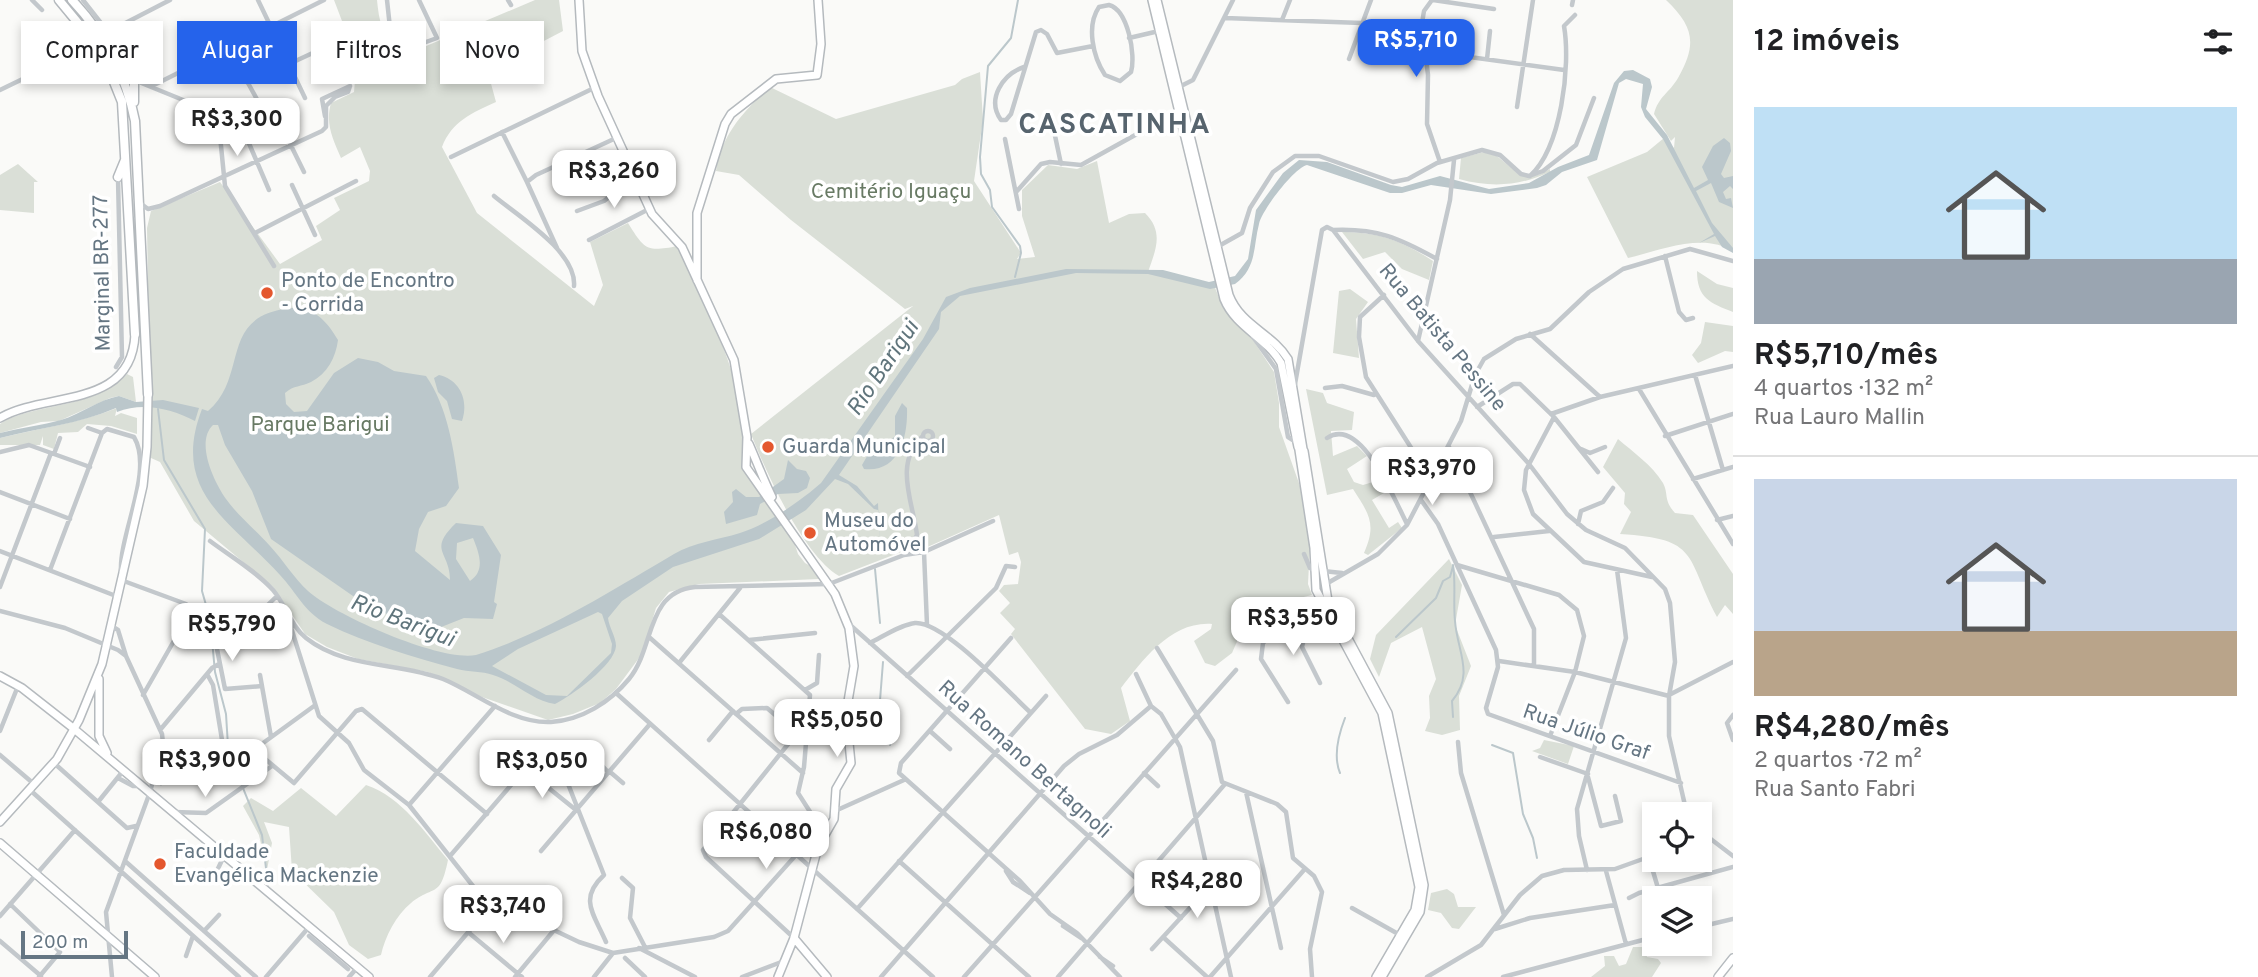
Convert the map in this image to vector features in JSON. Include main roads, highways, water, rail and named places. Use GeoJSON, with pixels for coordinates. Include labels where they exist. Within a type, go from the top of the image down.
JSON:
{"type":"FeatureCollection","features":[{"type":"Feature","properties":{"kind":"highway"},"geometry":{"type":"LineString","coordinates":[[59,0],[96,43],[120,93],[127,154],[135,334]]}},
{"type":"Feature","properties":{"kind":"highway"},"geometry":{"type":"LineString","coordinates":[[72,0],[90,21]]}},
{"type":"Feature","properties":{"kind":"highway"},"geometry":{"type":"LineString","coordinates":[[82,0],[91,21]]}},
{"type":"Feature","properties":{"kind":"highway"},"geometry":{"type":"LineString","coordinates":[[125,84],[133,111],[138,150]]}},
{"type":"Feature","properties":{"kind":"highway"},"geometry":{"type":"LineString","coordinates":[[134,84],[148,394]]}},
{"type":"Feature","properties":{"kind":"highway"},"geometry":{"type":"LineString","coordinates":[[118,177],[127,154]]}},
{"type":"Feature","properties":{"kind":"main road"},"geometry":{"type":"LineString","coordinates":[[579,0],[581,42],[594,88],[649,209],[657,223],[680,243],[735,363],[747,437],[749,471],[766,489]]}},
{"type":"Feature","properties":{"kind":"main road"},"geometry":{"type":"LineString","coordinates":[[697,284],[697,213],[723,129],[731,114],[776,79],[810,78],[817,75],[821,44],[818,0]]}},
{"type":"Feature","properties":{"kind":"main road"},"geometry":{"type":"LineString","coordinates":[[1152,0],[1168,44],[1180,121],[1206,236],[1213,249]]}},
{"type":"Feature","properties":{"kind":"main road"},"geometry":{"type":"LineString","coordinates":[[1157,0],[1175,88],[1230,313],[1281,363],[1329,604],[1382,697],[1393,734],[1408,818]]}},
{"type":"Feature","properties":{"kind":"main road"},"geometry":{"type":"LineString","coordinates":[[1224,291],[1240,316],[1286,356],[1294,387],[1314,548],[1315,584],[1376,699],[1386,727],[1424,885],[1423,904],[1382,977]]}},
{"type":"Feature","properties":{"kind":"main road"},"geometry":{"type":"LineString","coordinates":[[0,415],[85,394],[106,386],[127,363],[135,334]]}},
{"type":"Feature","properties":{"kind":"main road"},"geometry":{"type":"LineString","coordinates":[[111,760],[99,736],[98,686],[109,625],[145,474],[148,394]]}},
{"type":"Feature","properties":{"kind":"main road"},"geometry":{"type":"LineString","coordinates":[[747,437],[757,458],[766,489],[829,584],[848,623],[854,666],[846,713],[851,763],[836,789],[833,823],[818,847],[794,938],[778,977]]}},
{"type":"Feature","properties":{"kind":"main road"},"geometry":{"type":"LineString","coordinates":[[747,460],[757,458]]}},
{"type":"Feature","properties":{"kind":"main road"},"geometry":{"type":"LineString","coordinates":[[749,471],[755,472],[760,468]]}},
{"type":"Feature","properties":{"kind":"main road"},"geometry":{"type":"LineString","coordinates":[[1330,616],[1339,623]]}},
{"type":"Feature","properties":{"kind":"main road"},"geometry":{"type":"LineString","coordinates":[[1341,636],[1350,641]]}},
{"type":"Feature","properties":{"kind":"main road"},"geometry":{"type":"LineString","coordinates":[[79,720],[102,664]]}},
{"type":"Feature","properties":{"kind":"main road"},"geometry":{"type":"LineString","coordinates":[[0,676],[18,685],[73,728],[311,931],[369,977]]}},
{"type":"Feature","properties":{"kind":"main road"},"geometry":{"type":"LineString","coordinates":[[0,822],[54,763],[98,686]]}},
{"type":"Feature","properties":{"kind":"main road"},"geometry":{"type":"LineString","coordinates":[[1386,727],[1393,734]]}},
{"type":"Feature","properties":{"kind":"main road"},"geometry":{"type":"LineString","coordinates":[[1376,977],[1419,896],[1411,832]]}},
{"type":"Feature","properties":{"kind":"main road"},"geometry":{"type":"LineString","coordinates":[[0,844],[155,977]]}},
{"type":"Feature","properties":{"kind":"main road"},"geometry":{"type":"LineString","coordinates":[[794,938],[827,977]]}},
{"type":"Feature","properties":{"kind":"main road"},"geometry":{"type":"LineString","coordinates":[[1718,977],[1733,958]]}},
{"type":"Feature","properties":{"kind":"waterway"},"geometry":{"type":"LineString","coordinates":[[1015,277],[1021,253],[1020,246],[992,207],[990,190],[981,174],[980,157],[988,66],[1011,38],[1018,0]]}},
{"type":"Feature","properties":{"kind":"waterway"},"geometry":{"type":"LineString","coordinates":[[158,409],[164,460],[205,529],[202,591],[210,619],[215,672],[226,714],[228,746]]}},
{"type":"Feature","properties":{"kind":"waterway"},"geometry":{"type":"LineString","coordinates":[[1453,565],[1456,632],[1464,672],[1459,691],[1452,701],[1453,717]]}},
{"type":"Feature","properties":{"kind":"waterway"},"geometry":{"type":"LineString","coordinates":[[1396,637],[1436,598],[1443,581],[1450,577],[1453,566]]}},
{"type":"Feature","properties":{"kind":"waterway"},"geometry":{"type":"LineString","coordinates":[[875,569],[880,623]]}},
{"type":"Feature","properties":{"kind":"waterway"},"geometry":{"type":"LineString","coordinates":[[883,662],[879,713],[890,745]]}},
{"type":"Feature","properties":{"kind":"waterway"},"geometry":{"type":"LineString","coordinates":[[1340,773],[1337,746],[1345,718]]}},
{"type":"Feature","properties":{"kind":"waterway"},"geometry":{"type":"LineString","coordinates":[[1492,745],[1513,753],[1523,814],[1533,838],[1537,858]]}},
{"type":"Feature","properties":{"kind":"waterway"},"geometry":{"type":"LineString","coordinates":[[230,756],[262,835],[268,885]]}},
{"type":"Feature","properties":{"kind":"place","name":"Ponto de Encontro - Corrida"},"geometry":{"type":"Point","coordinates":[267,293]}},
{"type":"Feature","properties":{"kind":"place","name":"Guarda Municipal"},"geometry":{"type":"Point","coordinates":[768,447]}},
{"type":"Feature","properties":{"kind":"place","name":"Museu do Automóvel"},"geometry":{"type":"Point","coordinates":[810,533]}},
{"type":"Feature","properties":{"kind":"place","name":"Faculdade Evangélica Mackenzie"},"geometry":{"type":"Point","coordinates":[160,864]}},
{"type":"Feature","properties":{"kind":"district","name":"CASCATINHA"},"geometry":{"type":"Point","coordinates":[1115,126]}},
{"type":"Feature","properties":{"kind":"park label","name":"Cemitério Iguaçu"},"geometry":{"type":"Point","coordinates":[891,192]}},
{"type":"Feature","properties":{"kind":"park label","name":"Parque Barigui"},"geometry":{"type":"Point","coordinates":[320,425]}},
{"type":"Feature","properties":{"kind":"water label","name":"Rio Barigui"},"geometry":{"type":"Point","coordinates":[884,369]}},
{"type":"Feature","properties":{"kind":"water label","name":"Rio Barigui"},"geometry":{"type":"Point","coordinates":[402,622]}}]}
